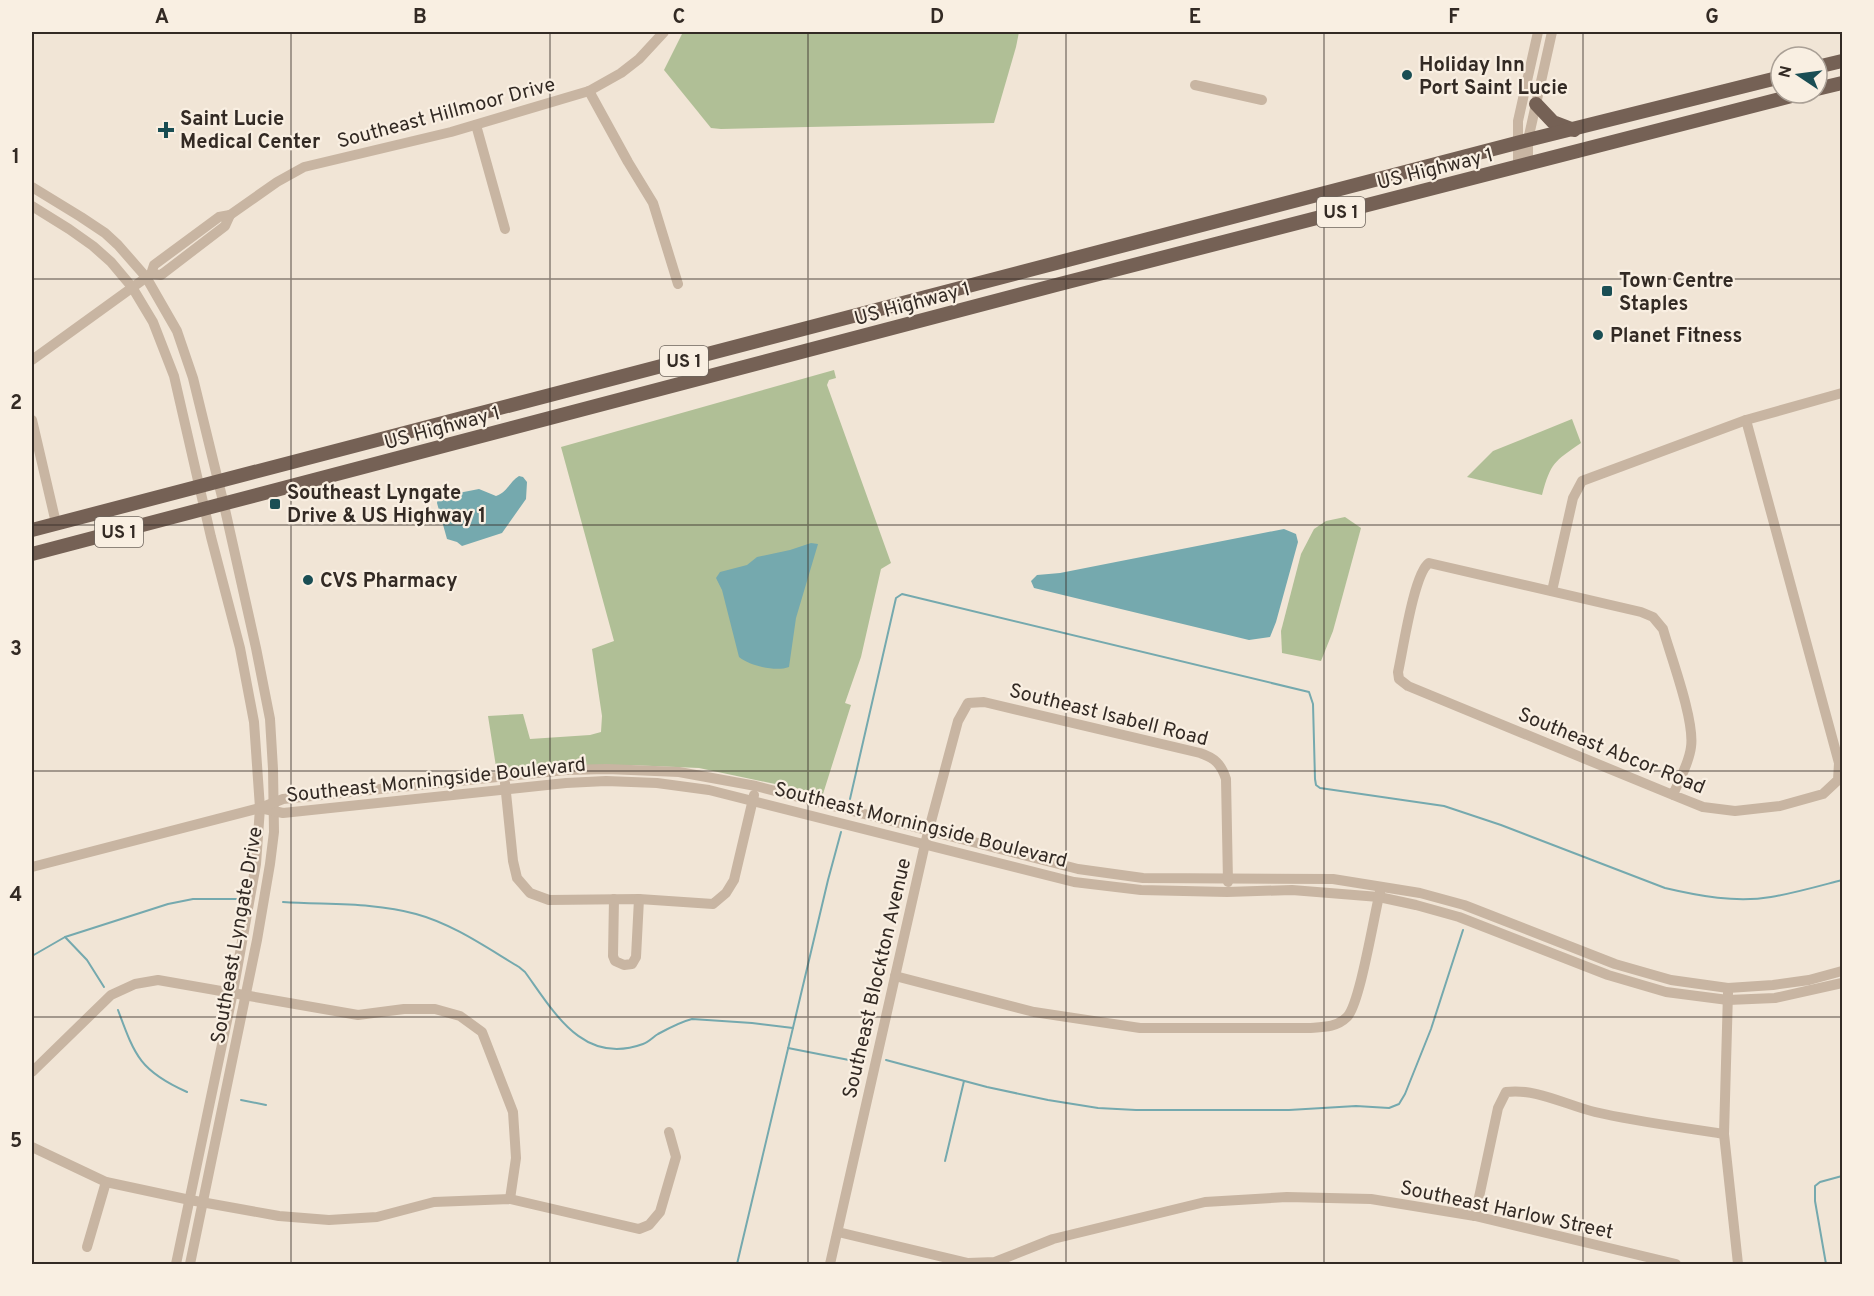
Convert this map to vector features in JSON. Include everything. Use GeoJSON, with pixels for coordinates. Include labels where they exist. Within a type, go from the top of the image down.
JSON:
{"type":"FeatureCollection","features":[{"type":"Feature","properties":{"kind":"main road","name":"US Highway 1"},"geometry":{"type":"LineString","coordinates":[[32,530],[1769,80]]}},
{"type":"Feature","properties":{"kind":"main road","name":"US Highway 1"},"geometry":{"type":"LineString","coordinates":[[32,554],[1127,267],[1769,102]]}},
{"type":"Feature","properties":{"kind":"main road"},"geometry":{"type":"LineString","coordinates":[[1536,104],[1553,122],[1574,130]]}},
{"type":"Feature","properties":{"kind":"main road"},"geometry":{"type":"LineString","coordinates":[[1166,258],[1171,245],[1186,231]]}},
{"type":"Feature","properties":{"kind":"main road"},"geometry":{"type":"LineString","coordinates":[[1127,267],[1144,252],[1150,240]]}},
{"type":"Feature","properties":{"kind":"main road"},"geometry":{"type":"LineString","coordinates":[[685,383],[687,371],[700,357]]}},
{"type":"Feature","properties":{"kind":"main road"},"geometry":{"type":"LineString","coordinates":[[652,391],[672,375],[676,363]]}},
{"type":"Feature","properties":{"kind":"street","name":"Southeast Hillmoor Drive"},"geometry":{"type":"LineString","coordinates":[[32,360],[149,275],[161,275],[225,226],[230,215],[277,182],[304,167],[476,125],[589,91],[630,66],[664,32]]}},
{"type":"Feature","properties":{"kind":"street"},"geometry":{"type":"LineString","coordinates":[[1523,166],[1523,142],[1518,121],[1538,32]]}},
{"type":"Feature","properties":{"kind":"street"},"geometry":{"type":"LineString","coordinates":[[1523,142],[1536,104],[1552,32]]}},
{"type":"Feature","properties":{"kind":"street"},"geometry":{"type":"LineString","coordinates":[[1195,85],[1262,100]]}},
{"type":"Feature","properties":{"kind":"street"},"geometry":{"type":"LineString","coordinates":[[589,91],[653,203],[678,284]]}},
{"type":"Feature","properties":{"kind":"street"},"geometry":{"type":"LineString","coordinates":[[476,125],[505,229]]}},
{"type":"Feature","properties":{"kind":"street","name":"Southeast Lyngate Drive"},"geometry":{"type":"LineString","coordinates":[[32,187],[105,233],[149,275],[177,331],[186,355],[224,505],[270,719],[274,808],[270,864],[246,995],[190,1264]]}},
{"type":"Feature","properties":{"kind":"street","name":"Southeast Lyngate Drive"},"geometry":{"type":"LineString","coordinates":[[32,206],[93,246],[111,262],[132,287],[153,322],[174,376],[240,648],[255,722],[260,808],[256,864],[233,992],[176,1264]]}},
{"type":"Feature","properties":{"kind":"street"},"geometry":{"type":"LineString","coordinates":[[1672,795],[1687,764],[1692,747],[1691,727],[1663,629],[1653,617],[1641,612],[1552,591],[1573,498],[1582,482],[1746,420],[1842,393]]}},
{"type":"Feature","properties":{"kind":"street"},"geometry":{"type":"LineString","coordinates":[[32,420],[56,523]]}},
{"type":"Feature","properties":{"kind":"street","name":"Southeast Abcor Road"},"geometry":{"type":"LineString","coordinates":[[1552,591],[1429,563],[1423,567],[1415,591],[1398,672],[1399,679],[1408,686],[1703,807],[1735,811],[1780,806],[1823,794],[1838,780],[1839,763],[1746,420]]}},
{"type":"Feature","properties":{"kind":"street","name":"Southeast Isabell Road"},"geometry":{"type":"LineString","coordinates":[[968,703],[984,702],[1200,753],[1215,759],[1223,771],[1226,788],[1227,892]]}},
{"type":"Feature","properties":{"kind":"street","name":"Southeast Blockton Avenue"},"geometry":{"type":"LineString","coordinates":[[830,1264],[925,844],[958,721],[968,703]]}},
{"type":"Feature","properties":{"kind":"street"},"geometry":{"type":"LineString","coordinates":[[633,782],[634,769]]}},
{"type":"Feature","properties":{"kind":"street","name":"Southeast Morningside Boulevard"},"geometry":{"type":"LineString","coordinates":[[274,808],[283,798],[566,770],[634,769],[679,772],[756,786],[1078,869],[1143,878],[1333,879],[1382,885],[1464,905],[1615,964],[1671,980],[1728,988],[1809,980],[1842,971]]}},
{"type":"Feature","properties":{"kind":"street"},"geometry":{"type":"LineString","coordinates":[[504,777],[517,878],[530,893],[549,900],[639,899],[713,904],[726,893],[734,880],[756,786]]}},
{"type":"Feature","properties":{"kind":"street","name":"Southeast Morningside Boulevard"},"geometry":{"type":"LineString","coordinates":[[260,808],[274,808],[283,813],[566,783],[633,782],[678,785],[753,800],[1074,882],[1141,890],[1227,892],[1292,890],[1379,897],[1459,917],[1608,975],[1666,992],[1728,1000],[1774,998],[1842,983]]}},
{"type":"Feature","properties":{"kind":"street"},"geometry":{"type":"LineString","coordinates":[[388,788],[389,802]]}},
{"type":"Feature","properties":{"kind":"street"},"geometry":{"type":"LineString","coordinates":[[32,867],[260,808]]}},
{"type":"Feature","properties":{"kind":"street"},"geometry":{"type":"LineString","coordinates":[[895,976],[1034,1012],[1140,1028],[1332,1027],[1348,1017],[1356,996],[1382,885]]}},
{"type":"Feature","properties":{"kind":"street"},"geometry":{"type":"LineString","coordinates":[[614,899],[613,956],[615,961],[624,965],[632,964],[636,957],[639,899]]}},
{"type":"Feature","properties":{"kind":"street"},"geometry":{"type":"LineString","coordinates":[[1495,931],[1500,920]]}},
{"type":"Feature","properties":{"kind":"street"},"geometry":{"type":"LineString","coordinates":[[1608,975],[1615,964]]}},
{"type":"Feature","properties":{"kind":"street"},"geometry":{"type":"LineString","coordinates":[[32,1072],[82,1020],[111,995],[135,984],[158,980],[358,1015],[404,1009],[435,1009],[460,1016],[482,1032],[513,1112],[516,1158],[510,1199]]}},
{"type":"Feature","properties":{"kind":"street"},"geometry":{"type":"LineString","coordinates":[[1728,988],[1724,1134],[1738,1264]]}},
{"type":"Feature","properties":{"kind":"street"},"geometry":{"type":"LineString","coordinates":[[1475,1216],[1498,1108],[1506,1092],[1522,1090],[1630,1120],[1724,1134]]}},
{"type":"Feature","properties":{"kind":"street"},"geometry":{"type":"LineString","coordinates":[[32,1147],[106,1182],[279,1216],[329,1220],[377,1217],[434,1202],[510,1199],[639,1229],[649,1225],[660,1212],[676,1157],[669,1132]]}},
{"type":"Feature","properties":{"kind":"street"},"geometry":{"type":"LineString","coordinates":[[87,1247],[106,1182]]}},
{"type":"Feature","properties":{"kind":"street","name":"Southeast Harlow Street"},"geometry":{"type":"LineString","coordinates":[[838,1232],[968,1264],[995,1262],[1053,1239],[1205,1202],[1287,1197],[1371,1199],[1475,1216],[1676,1264]]}},
{"type":"Feature","properties":{"kind":"green space"},"geometry":{"type":"Polygon","coordinates":[[[683,32],[1019,32],[994,123],[721,129],[711,128],[664,70],[683,32]]]}},
{"type":"Feature","properties":{"kind":"green space"},"geometry":{"type":"Polygon","coordinates":[[[834,370],[836,378],[829,380],[827,385],[891,563],[881,569],[861,657],[845,703],[851,705],[823,794],[699,768],[629,765],[497,773],[488,716],[523,714],[530,739],[590,735],[601,732],[602,716],[592,649],[614,641],[561,447],[834,370]]]}},
{"type":"Feature","properties":{"kind":"green space"},"geometry":{"type":"Polygon","coordinates":[[[1572,419],[1581,443],[1565,454],[1551,469],[1542,495],[1467,477],[1493,451],[1572,419]]]}},
{"type":"Feature","properties":{"kind":"green space"},"geometry":{"type":"Polygon","coordinates":[[[1345,517],[1361,528],[1333,631],[1321,661],[1282,653],[1281,631],[1301,554],[1314,529],[1326,521],[1345,517]]]}},
{"type":"Feature","properties":{"kind":"water"},"geometry":{"type":"Polygon","coordinates":[[[519,476],[527,482],[526,499],[502,533],[462,546],[447,539],[437,503],[438,497],[479,489],[496,496],[519,476]]]}},
{"type":"Feature","properties":{"kind":"water"},"geometry":{"type":"Polygon","coordinates":[[[1284,529],[1296,534],[1298,542],[1270,637],[1249,640],[1034,588],[1031,581],[1037,575],[1060,573],[1284,529]]]}},
{"type":"Feature","properties":{"kind":"water"},"geometry":{"type":"Polygon","coordinates":[[[811,543],[818,544],[796,618],[789,667],[770,668],[756,665],[739,657],[722,590],[716,578],[720,572],[747,565],[757,557],[811,543]]]}},
{"type":"Feature","properties":{"kind":"waterway"},"geometry":{"type":"LineString","coordinates":[[850,799],[896,598],[902,594],[1309,692],[1313,704],[1315,779],[1316,785],[1320,788],[1444,806],[1501,825],[1665,888],[1691,894],[1731,899],[1758,899],[1789,894],[1842,880]]}},
{"type":"Feature","properties":{"kind":"waterway"},"geometry":{"type":"LineString","coordinates":[[737,1264],[841,832]]}},
{"type":"Feature","properties":{"kind":"waterway"},"geometry":{"type":"LineString","coordinates":[[32,956],[65,937],[168,904],[193,899],[237,899]]}},
{"type":"Feature","properties":{"kind":"waterway"},"geometry":{"type":"LineString","coordinates":[[283,902],[384,907],[430,918],[469,937],[519,967],[572,1031],[603,1048],[622,1049],[643,1044],[670,1027],[692,1019],[793,1028]]}},
{"type":"Feature","properties":{"kind":"waterway"},"geometry":{"type":"LineString","coordinates":[[886,1060],[987,1087],[1098,1108],[1136,1110],[1289,1110],[1356,1106],[1389,1108],[1399,1104],[1405,1094],[1431,1029],[1463,930]]}},
{"type":"Feature","properties":{"kind":"waterway"},"geometry":{"type":"LineString","coordinates":[[65,937],[87,960],[104,987]]}},
{"type":"Feature","properties":{"kind":"waterway"},"geometry":{"type":"LineString","coordinates":[[118,1010],[129,1039],[141,1060],[159,1077],[187,1092]]}},
{"type":"Feature","properties":{"kind":"waterway"},"geometry":{"type":"LineString","coordinates":[[788,1048],[854,1061]]}},
{"type":"Feature","properties":{"kind":"waterway"},"geometry":{"type":"LineString","coordinates":[[945,1161],[964,1081]]}},
{"type":"Feature","properties":{"kind":"waterway"},"geometry":{"type":"LineString","coordinates":[[241,1100],[266,1105]]}},
{"type":"Feature","properties":{"kind":"waterway"},"geometry":{"type":"LineString","coordinates":[[1826,1264],[1815,1201],[1815,1186],[1820,1182],[1842,1176]]}},
{"type":"Feature","properties":{"kind":"place","name":"Holiday Inn Port Saint Lucie"},"geometry":{"type":"Point","coordinates":[1407,75]}},
{"type":"Feature","properties":{"kind":"place","name":"Saint Lucie Medical Center"},"geometry":{"type":"Point","coordinates":[166,130]}},
{"type":"Feature","properties":{"kind":"place","name":"Town Centre Staples"},"geometry":{"type":"Point","coordinates":[1607,291]}},
{"type":"Feature","properties":{"kind":"place","name":"Planet Fitness"},"geometry":{"type":"Point","coordinates":[1598,335]}},
{"type":"Feature","properties":{"kind":"place","name":"Southeast Lyngate Drive & US Highway 1"},"geometry":{"type":"Point","coordinates":[275,504]}},
{"type":"Feature","properties":{"kind":"place","name":"CVS Pharmacy"},"geometry":{"type":"Point","coordinates":[308,580]}}]}
